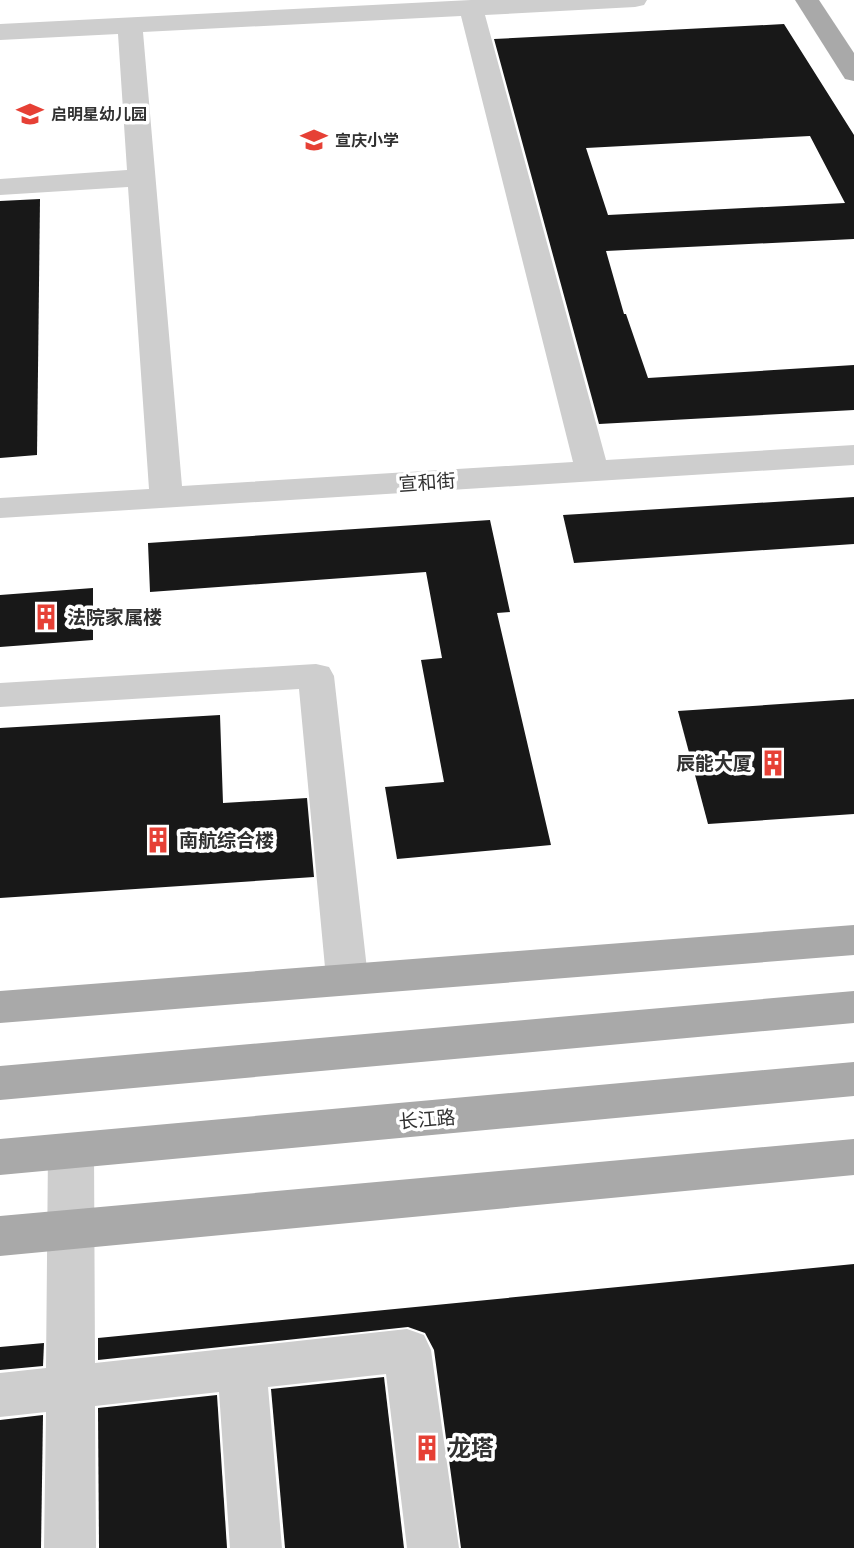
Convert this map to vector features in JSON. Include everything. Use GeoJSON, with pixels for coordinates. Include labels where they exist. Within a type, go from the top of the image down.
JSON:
{"type":"FeatureCollection","features":[{"type":"Feature","properties":{"kind":"main road"},"geometry":{"type":"LineString","coordinates":[[807,0],[854,73]]}},
{"type":"Feature","properties":{"kind":"main road"},"geometry":{"type":"LineString","coordinates":[[834,0],[854,29]]}},
{"type":"Feature","properties":{"kind":"main road"},"geometry":{"type":"LineString","coordinates":[[0,1007],[854,940]]}},
{"type":"Feature","properties":{"kind":"main road"},"geometry":{"type":"LineString","coordinates":[[0,1083],[854,1007]]}},
{"type":"Feature","properties":{"kind":"main road","name":"长江路"},"geometry":{"type":"LineString","coordinates":[[0,1157],[854,1079]]}},
{"type":"Feature","properties":{"kind":"main road"},"geometry":{"type":"LineString","coordinates":[[0,1236],[854,1157]]}},
{"type":"Feature","properties":{"kind":"street"},"geometry":{"type":"LineString","coordinates":[[0,32],[55,20],[130,24],[635,0]]}},
{"type":"Feature","properties":{"kind":"street"},"geometry":{"type":"LineString","coordinates":[[471,8],[592,471]]}},
{"type":"Feature","properties":{"kind":"street"},"geometry":{"type":"LineString","coordinates":[[130,24],[166,498]]}},
{"type":"Feature","properties":{"kind":"street"},"geometry":{"type":"LineString","coordinates":[[0,187],[141,178]]}},
{"type":"Feature","properties":{"kind":"street","name":"宣和街"},"geometry":{"type":"LineString","coordinates":[[0,508],[854,455]]}},
{"type":"Feature","properties":{"kind":"street"},"geometry":{"type":"LineString","coordinates":[[0,695],[316,676],[346,978]]}},
{"type":"Feature","properties":{"kind":"street"},"geometry":{"type":"LineString","coordinates":[[70,1548],[71,1151]]}},
{"type":"Feature","properties":{"kind":"street"},"geometry":{"type":"LineString","coordinates":[[0,1395],[407,1350],[433,1548]]}},
{"type":"Feature","properties":{"kind":"street"},"geometry":{"type":"LineString","coordinates":[[242,1368],[256,1548]]}},
{"type":"Feature","properties":{"kind":"building"},"geometry":{"type":"Polygon","coordinates":[[[784,24],[854,135],[854,239],[606,251],[624,314],[648,378],[854,365],[854,410],[599,424],[494,39],[784,24]],[[810,136],[586,148],[608,215],[845,203],[810,136]]]}},
{"type":"Feature","properties":{"kind":"building"},"geometry":{"type":"Polygon","coordinates":[[[40,199],[37,455],[0,458],[0,201],[40,199]]]}},
{"type":"Feature","properties":{"kind":"building"},"geometry":{"type":"Polygon","coordinates":[[[854,497],[854,544],[574,563],[563,515],[854,497]]]}},
{"type":"Feature","properties":{"kind":"building"},"geometry":{"type":"Polygon","coordinates":[[[490,520],[510,612],[497,613],[551,845],[397,859],[385,787],[444,782],[421,660],[442,658],[426,572],[150,592],[148,543],[490,520]]]}},
{"type":"Feature","properties":{"kind":"building","name":"法院家属楼"},"geometry":{"type":"Polygon","coordinates":[[[93,588],[93,640],[0,647],[0,595],[93,588]]]}},
{"type":"Feature","properties":{"kind":"building","name":"辰能大厦"},"geometry":{"type":"Polygon","coordinates":[[[854,699],[854,814],[708,824],[678,711],[854,699]]]}},
{"type":"Feature","properties":{"kind":"building","name":"南航综合楼"},"geometry":{"type":"Polygon","coordinates":[[[220,715],[223,803],[307,798],[314,877],[0,898],[0,728],[220,715]]]}},
{"type":"Feature","properties":{"kind":"building"},"geometry":{"type":"Polygon","coordinates":[[[854,1264],[854,1548],[461,1548],[434,1350],[425,1333],[408,1327],[98,1360],[98,1338],[854,1264]]]}},
{"type":"Feature","properties":{"kind":"building"},"geometry":{"type":"Polygon","coordinates":[[[44,1343],[43,1366],[0,1370],[0,1347],[44,1343]]]}},
{"type":"Feature","properties":{"kind":"building"},"geometry":{"type":"Polygon","coordinates":[[[384,1377],[404,1548],[285,1548],[271,1389],[384,1377]]]}},
{"type":"Feature","properties":{"kind":"building"},"geometry":{"type":"Polygon","coordinates":[[[217,1395],[227,1548],[99,1548],[98,1408],[217,1395]]]}},
{"type":"Feature","properties":{"kind":"building"},"geometry":{"type":"Polygon","coordinates":[[[43,1415],[41,1548],[0,1548],[0,1420],[43,1415]]]}},
{"type":"Feature","properties":{"kind":"place","name":"启明星幼儿园"},"geometry":{"type":"Point","coordinates":[30,114]}},
{"type":"Feature","properties":{"kind":"place","name":"宣庆小学"},"geometry":{"type":"Point","coordinates":[314,140]}},
{"type":"Feature","properties":{"kind":"place","name":"法院家属楼"},"geometry":{"type":"Point","coordinates":[46,617]}},
{"type":"Feature","properties":{"kind":"place","name":"辰能大厦"},"geometry":{"type":"Point","coordinates":[773,763]}},
{"type":"Feature","properties":{"kind":"place","name":"南航综合楼"},"geometry":{"type":"Point","coordinates":[158,840]}},
{"type":"Feature","properties":{"kind":"place","name":"龙塔"},"geometry":{"type":"Point","coordinates":[427,1448]}}]}
